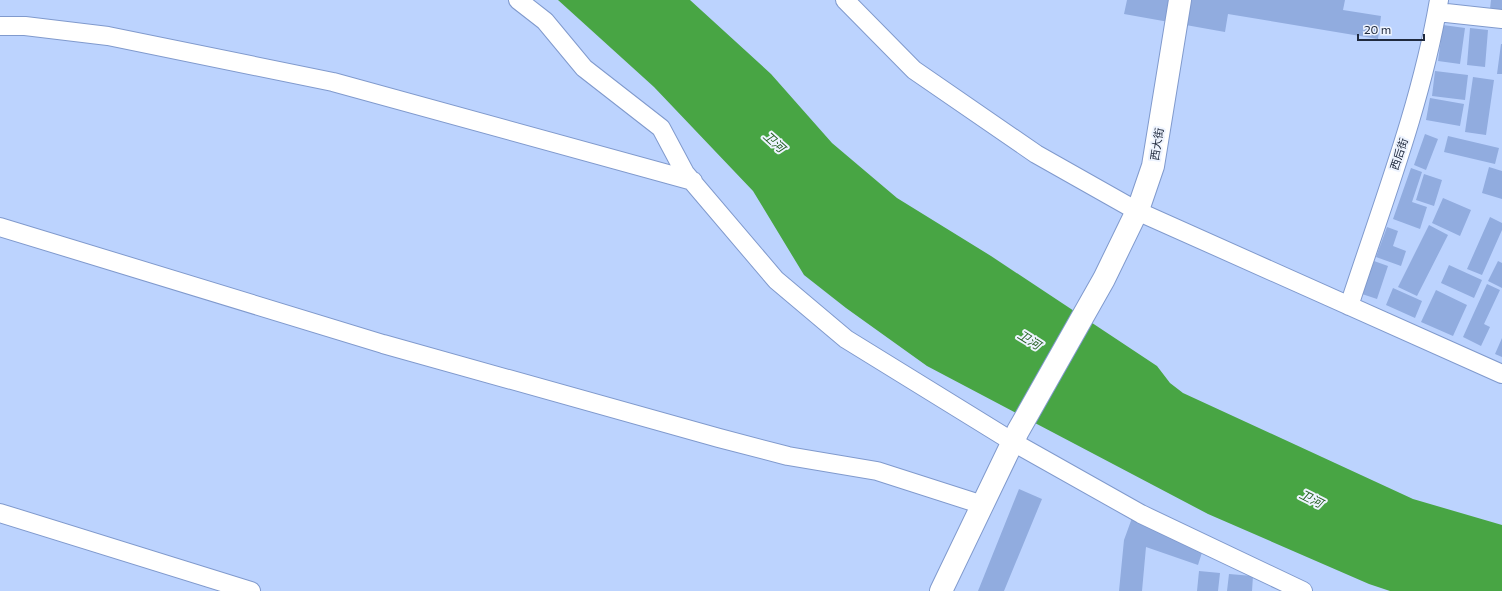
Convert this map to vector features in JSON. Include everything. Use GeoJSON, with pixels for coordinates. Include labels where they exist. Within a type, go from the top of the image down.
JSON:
{"type":"FeatureCollection","features":[{"type":"Feature","properties":{"kind":"street"},"geometry":{"type":"LineString","coordinates":[[518,0],[545,21],[584,68],[661,128],[685,172],[776,280],[846,339],[1016,436],[1141,514],[1303,591]]}},
{"type":"Feature","properties":{"kind":"street"},"geometry":{"type":"LineString","coordinates":[[846,0],[914,70],[1036,154],[1138,211],[1502,374]]}},
{"type":"Feature","properties":{"kind":"street","name":"西大街"},"geometry":{"type":"LineString","coordinates":[[941,591],[1016,436],[1104,279],[1138,211],[1153,166],[1180,0]]}},
{"type":"Feature","properties":{"kind":"street"},"geometry":{"type":"LineString","coordinates":[[1438,6],[1502,20]]}},
{"type":"Feature","properties":{"kind":"street","name":"西后街"},"geometry":{"type":"LineString","coordinates":[[1349,306],[1407,131],[1438,6]]}},
{"type":"Feature","properties":{"kind":"street"},"geometry":{"type":"LineString","coordinates":[[0,26],[25,26],[108,36],[333,82],[692,181]]}},
{"type":"Feature","properties":{"kind":"street"},"geometry":{"type":"LineString","coordinates":[[0,227],[421,354],[788,456],[877,471],[982,505]]}},
{"type":"Feature","properties":{"kind":"street"},"geometry":{"type":"LineString","coordinates":[[0,513],[251,591]]}},
{"type":"Feature","properties":{"kind":"water","name":"卫河"},"geometry":{"type":"Polygon","coordinates":[[[558,0],[690,0],[771,74],[832,143],[897,198],[991,256],[1157,366],[1170,383],[1183,393],[1413,499],[1502,525],[1502,591],[1390,591],[1369,584],[1208,514],[927,366],[846,308],[804,275],[753,191],[654,87],[558,0]]]}},
{"type":"Feature","properties":{"kind":"building"},"geometry":{"type":"Polygon","coordinates":[[[1127,0],[1345,0],[1343,10],[1381,16],[1378,39],[1228,14],[1225,32],[1124,14],[1127,0]]]}},
{"type":"Feature","properties":{"kind":"building"},"geometry":{"type":"Polygon","coordinates":[[[1491,0],[1502,0],[1502,11],[1490,9],[1491,0]]]}},
{"type":"Feature","properties":{"kind":"building"},"geometry":{"type":"Polygon","coordinates":[[[1443,25],[1465,28],[1460,64],[1438,61],[1443,25]]]}},
{"type":"Feature","properties":{"kind":"building"},"geometry":{"type":"Polygon","coordinates":[[[1470,28],[1488,30],[1485,67],[1467,65],[1470,28]]]}},
{"type":"Feature","properties":{"kind":"building"},"geometry":{"type":"Polygon","coordinates":[[[1501,44],[1502,74],[1497,74],[1501,44]]]}},
{"type":"Feature","properties":{"kind":"building"},"geometry":{"type":"Polygon","coordinates":[[[1435,71],[1468,75],[1465,100],[1432,96],[1435,71]]]}},
{"type":"Feature","properties":{"kind":"building"},"geometry":{"type":"Polygon","coordinates":[[[1473,77],[1494,80],[1486,135],[1465,132],[1473,77]]]}},
{"type":"Feature","properties":{"kind":"building"},"geometry":{"type":"Polygon","coordinates":[[[1430,98],[1464,104],[1460,126],[1426,120],[1430,98]]]}},
{"type":"Feature","properties":{"kind":"building"},"geometry":{"type":"Polygon","coordinates":[[[1425,134],[1438,139],[1426,170],[1414,165],[1425,134]]]}},
{"type":"Feature","properties":{"kind":"building"},"geometry":{"type":"Polygon","coordinates":[[[1448,136],[1499,148],[1495,164],[1444,152],[1448,136]]]}},
{"type":"Feature","properties":{"kind":"building"},"geometry":{"type":"Polygon","coordinates":[[[1489,167],[1502,171],[1502,199],[1482,193],[1489,167]]]}},
{"type":"Feature","properties":{"kind":"building"},"geometry":{"type":"Polygon","coordinates":[[[1411,168],[1422,172],[1412,202],[1427,207],[1420,229],[1393,219],[1411,168]]]}},
{"type":"Feature","properties":{"kind":"building"},"geometry":{"type":"Polygon","coordinates":[[[1424,174],[1442,180],[1434,206],[1416,200],[1424,174]]]}},
{"type":"Feature","properties":{"kind":"building"},"geometry":{"type":"Polygon","coordinates":[[[1443,198],[1471,210],[1460,236],[1432,223],[1443,198]]]}},
{"type":"Feature","properties":{"kind":"building"},"geometry":{"type":"Polygon","coordinates":[[[1490,217],[1502,223],[1502,230],[1482,275],[1467,269],[1490,217]]]}},
{"type":"Feature","properties":{"kind":"building"},"geometry":{"type":"Polygon","coordinates":[[[1429,225],[1448,235],[1417,296],[1398,287],[1429,225]]]}},
{"type":"Feature","properties":{"kind":"building"},"geometry":{"type":"Polygon","coordinates":[[[1387,227],[1398,231],[1393,246],[1406,251],[1401,266],[1376,257],[1387,227]]]}},
{"type":"Feature","properties":{"kind":"building"},"geometry":{"type":"Polygon","coordinates":[[[1374,261],[1388,266],[1377,299],[1362,294],[1374,261]]]}},
{"type":"Feature","properties":{"kind":"building"},"geometry":{"type":"Polygon","coordinates":[[[1498,261],[1502,263],[1502,288],[1488,281],[1498,261]]]}},
{"type":"Feature","properties":{"kind":"building"},"geometry":{"type":"Polygon","coordinates":[[[1449,265],[1482,280],[1474,298],[1441,283],[1449,265]]]}},
{"type":"Feature","properties":{"kind":"building"},"geometry":{"type":"Polygon","coordinates":[[[1487,284],[1500,290],[1484,324],[1490,327],[1481,346],[1463,337],[1487,284]]]}},
{"type":"Feature","properties":{"kind":"building"},"geometry":{"type":"Polygon","coordinates":[[[1393,288],[1422,301],[1415,318],[1386,305],[1393,288]]]}},
{"type":"Feature","properties":{"kind":"building"},"geometry":{"type":"Polygon","coordinates":[[[1436,290],[1467,305],[1453,336],[1421,322],[1436,290]]]}},
{"type":"Feature","properties":{"kind":"building"},"geometry":{"type":"Polygon","coordinates":[[[1502,338],[1502,357],[1495,354],[1502,338]]]}},
{"type":"Feature","properties":{"kind":"building"},"geometry":{"type":"Polygon","coordinates":[[[1019,489],[1042,499],[1004,591],[978,591],[1019,489]]]}},
{"type":"Feature","properties":{"kind":"building"},"geometry":{"type":"Polygon","coordinates":[[[1132,518],[1205,543],[1198,565],[1146,547],[1142,591],[1119,591],[1124,540],[1132,518]]]}},
{"type":"Feature","properties":{"kind":"building"},"geometry":{"type":"Polygon","coordinates":[[[1199,571],[1220,573],[1218,591],[1197,591],[1199,571]]]}},
{"type":"Feature","properties":{"kind":"building"},"geometry":{"type":"Polygon","coordinates":[[[1229,574],[1253,576],[1252,591],[1227,591],[1229,574]]]}}]}
